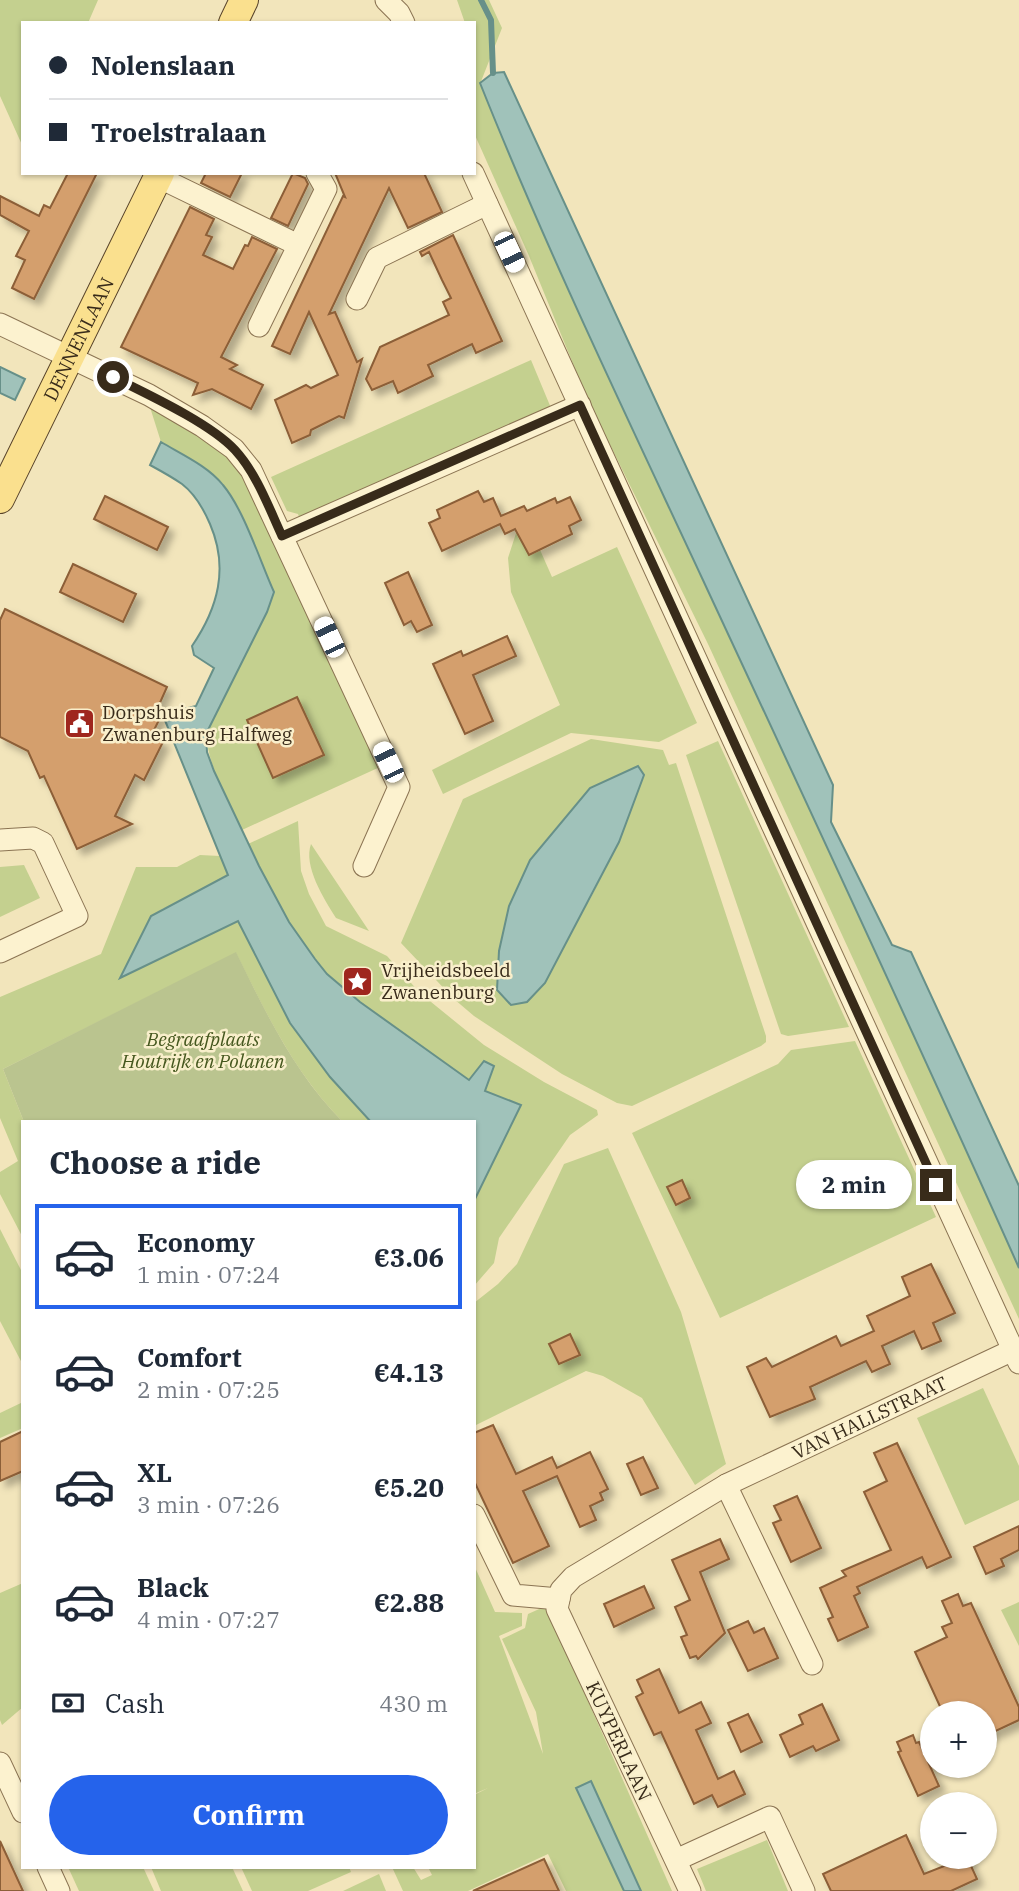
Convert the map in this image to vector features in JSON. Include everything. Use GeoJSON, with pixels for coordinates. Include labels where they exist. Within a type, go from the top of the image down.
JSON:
{"type":"FeatureCollection","features":[{"type":"Feature","properties":{"kind":"main road"},"geometry":{"type":"LineString","coordinates":[[234,21],[244,0]]}},
{"type":"Feature","properties":{"kind":"main road","name":"DENNENLAAN"},"geometry":{"type":"LineString","coordinates":[[0,499],[159,175]]}},
{"type":"Feature","properties":{"kind":"street"},"geometry":{"type":"LineString","coordinates":[[386,0],[403,21]]}},
{"type":"Feature","properties":{"kind":"street","name":"DENNENLAAN"},"geometry":{"type":"LineString","coordinates":[[159,175],[299,245]]}},
{"type":"Feature","properties":{"kind":"street"},"geometry":{"type":"LineString","coordinates":[[259,326],[326,189],[318,175]]}},
{"type":"Feature","properties":{"kind":"street"},"geometry":{"type":"LineString","coordinates":[[474,175],[1016,1357]]}},
{"type":"Feature","properties":{"kind":"street"},"geometry":{"type":"LineString","coordinates":[[357,299],[377,258],[487,204]]}},
{"type":"Feature","properties":{"kind":"street"},"geometry":{"type":"LineString","coordinates":[[0,324],[149,395],[202,426],[234,449],[251,470],[399,786],[364,866]]}},
{"type":"Feature","properties":{"kind":"street"},"geometry":{"type":"LineString","coordinates":[[282,536],[580,405]]}},
{"type":"Feature","properties":{"kind":"street"},"geometry":{"type":"LineString","coordinates":[[0,840],[33,838],[43,843],[77,916],[0,952]]}},
{"type":"Feature","properties":{"kind":"street","name":"VAN HALLSTRAAT"},"geometry":{"type":"LineString","coordinates":[[560,1595],[573,1577],[726,1485],[1016,1357]]}},
{"type":"Feature","properties":{"kind":"street"},"geometry":{"type":"LineString","coordinates":[[726,1485],[812,1664]]}},
{"type":"Feature","properties":{"kind":"street"},"geometry":{"type":"LineString","coordinates":[[476,1519],[513,1595],[560,1595]]}},
{"type":"Feature","properties":{"kind":"street","name":"KUYPERLAAN"},"geometry":{"type":"LineString","coordinates":[[560,1595],[557,1609],[690,1891]]}},
{"type":"Feature","properties":{"kind":"street"},"geometry":{"type":"LineString","coordinates":[[0,1763],[21,1808]]}},
{"type":"Feature","properties":{"kind":"street"},"geometry":{"type":"LineString","coordinates":[[676,1860],[769,1817],[804,1891]]}},
{"type":"Feature","properties":{"kind":"street"},"geometry":{"type":"LineString","coordinates":[[49,1869],[60,1891]]}},
{"type":"Feature","properties":{"kind":"green space"},"geometry":{"type":"Polygon","coordinates":[[[0,0],[98,0],[89,21],[21,21],[21,143],[0,96],[0,0]]]}},
{"type":"Feature","properties":{"kind":"green space"},"geometry":{"type":"Polygon","coordinates":[[[457,0],[489,0],[502,28],[480,84],[636,437],[877,953],[1019,1268],[1019,1319],[708,644],[587,398],[529,256],[476,137],[476,21],[464,21],[457,0]]]}},
{"type":"Feature","properties":{"kind":"green space"},"geometry":{"type":"Polygon","coordinates":[[[531,360],[551,408],[300,520],[298,514],[287,511],[271,477],[531,360]]]}},
{"type":"Feature","properties":{"kind":"green space"},"geometry":{"type":"Polygon","coordinates":[[[149,404],[174,417],[236,461],[380,767],[242,830],[215,772],[206,734],[267,612],[223,484],[202,467],[161,442],[149,404]]]}},
{"type":"Feature","properties":{"kind":"green space"},"geometry":{"type":"Polygon","coordinates":[[[526,518],[552,577],[617,547],[697,723],[659,742],[571,733],[443,794],[432,770],[560,705],[511,592],[508,558],[519,524],[526,518]]]}},
{"type":"Feature","properties":{"kind":"green space"},"geometry":{"type":"Polygon","coordinates":[[[591,739],[663,750],[669,765],[676,763],[766,1042],[632,1106],[617,1103],[562,1074],[474,1016],[454,999],[401,943],[463,799],[591,739]],[[638,766],[588,903],[619,842],[644,775],[638,766]]]}},
{"type":"Feature","properties":{"kind":"green space"},"geometry":{"type":"Polygon","coordinates":[[[718,741],[849,1027],[788,1036],[781,1034],[686,755],[718,741]]]}},
{"type":"Feature","properties":{"kind":"green space"},"geometry":{"type":"Polygon","coordinates":[[[298,821],[301,871],[309,894],[326,926],[387,956],[420,993],[484,1045],[544,1082],[597,1110],[598,1115],[570,1135],[499,1238],[494,1263],[476,1284],[476,1197],[521,1105],[485,1091],[493,1066],[469,1081],[359,1003],[326,973],[282,912],[248,844],[298,821]]]}},
{"type":"Feature","properties":{"kind":"green space"},"geometry":{"type":"Polygon","coordinates":[[[311,844],[369,931],[336,918],[312,872],[309,853],[311,844]]]}},
{"type":"Feature","properties":{"kind":"green space"},"geometry":{"type":"Polygon","coordinates":[[[200,855],[220,856],[229,875],[162,909],[120,977],[238,921],[290,1023],[330,1077],[369,1120],[341,1120],[310,1084],[283,1042],[236,953],[3,1069],[23,1120],[21,1120],[21,1234],[0,1194],[0,1172],[18,1161],[0,1118],[0,997],[101,954],[136,867],[177,867],[200,855]]]}},
{"type":"Feature","properties":{"kind":"green space"},"geometry":{"type":"Polygon","coordinates":[[[24,865],[40,898],[0,917],[0,867],[24,865]]]}},
{"type":"Feature","properties":{"kind":"green space","name":"Begraafplaats Houtrijk en Polanen"},"geometry":{"type":"Polygon","coordinates":[[[236,952],[270,1020],[296,1063],[341,1120],[23,1120],[3,1069],[236,952]]]}},
{"type":"Feature","properties":{"kind":"green space"},"geometry":{"type":"Polygon","coordinates":[[[855,1041],[936,1217],[720,1318],[632,1133],[778,1064],[791,1050],[855,1041]]]}},
{"type":"Feature","properties":{"kind":"green space"},"geometry":{"type":"Polygon","coordinates":[[[608,1148],[681,1312],[726,1464],[695,1485],[642,1398],[603,1376],[586,1371],[476,1425],[476,1301],[517,1264],[564,1164],[608,1148]]]}},
{"type":"Feature","properties":{"kind":"green space"},"geometry":{"type":"Polygon","coordinates":[[[0,1229],[21,1270],[21,1361],[0,1321],[0,1229]]]}},
{"type":"Feature","properties":{"kind":"green space"},"geometry":{"type":"Polygon","coordinates":[[[983,1388],[1019,1466],[1019,1500],[965,1525],[917,1418],[983,1388]]]}},
{"type":"Feature","properties":{"kind":"green space"},"geometry":{"type":"Polygon","coordinates":[[[21,1403],[21,1429],[0,1438],[0,1413],[21,1403]]]}},
{"type":"Feature","properties":{"kind":"green space"},"geometry":{"type":"Polygon","coordinates":[[[476,1569],[495,1612],[522,1613],[522,1626],[499,1636],[543,1754],[536,1712],[502,1639],[525,1628],[528,1614],[546,1606],[672,1891],[566,1891],[548,1854],[468,1891],[403,1891],[393,1869],[414,1869],[421,1880],[432,1875],[429,1869],[476,1869],[476,1794],[488,1788],[476,1793],[476,1569]]]}},
{"type":"Feature","properties":{"kind":"green space"},"geometry":{"type":"Polygon","coordinates":[[[21,1584],[21,1709],[2,1725],[0,1720],[0,1593],[21,1584]]]}},
{"type":"Feature","properties":{"kind":"green space"},"geometry":{"type":"Polygon","coordinates":[[[1019,1602],[1019,1646],[1001,1610],[1019,1602]]]}},
{"type":"Feature","properties":{"kind":"green space"},"geometry":{"type":"Polygon","coordinates":[[[767,1840],[788,1891],[706,1891],[697,1869],[767,1840]]]}},
{"type":"Feature","properties":{"kind":"green space"},"geometry":{"type":"Polygon","coordinates":[[[69,1869],[144,1869],[154,1891],[79,1891],[69,1869]]]}},
{"type":"Feature","properties":{"kind":"green space"},"geometry":{"type":"Polygon","coordinates":[[[152,1869],[233,1869],[243,1891],[161,1891],[152,1869]]]}},
{"type":"Feature","properties":{"kind":"green space"},"geometry":{"type":"Polygon","coordinates":[[[242,1869],[350,1869],[351,1872],[308,1891],[252,1891],[242,1869]]]}},
{"type":"Feature","properties":{"kind":"green space"},"geometry":{"type":"Polygon","coordinates":[[[379,1874],[386,1891],[343,1891],[379,1874]]]}},
{"type":"Feature","properties":{"kind":"water"},"geometry":{"type":"Polygon","coordinates":[[[504,72],[833,785],[831,822],[892,945],[911,952],[1019,1186],[1019,1268],[532,208],[480,83],[493,73],[504,72]]]}},
{"type":"Feature","properties":{"kind":"water"},"geometry":{"type":"Polygon","coordinates":[[[0,367],[25,379],[15,400],[0,393],[0,367]]]}},
{"type":"Feature","properties":{"kind":"water"},"geometry":{"type":"Polygon","coordinates":[[[161,442],[217,478],[231,496],[245,522],[274,592],[267,612],[206,734],[207,752],[214,771],[289,922],[327,974],[360,1002],[469,1080],[484,1061],[494,1066],[485,1091],[521,1105],[476,1197],[476,1120],[369,1120],[330,1077],[290,1023],[238,921],[120,978],[151,916],[228,875],[164,718],[166,713],[196,706],[214,668],[194,655],[192,646],[208,617],[218,587],[220,572],[216,540],[195,497],[182,484],[150,465],[161,442]]]}},
{"type":"Feature","properties":{"kind":"water"},"geometry":{"type":"Polygon","coordinates":[[[638,766],[644,775],[619,842],[545,983],[527,1002],[511,1005],[497,990],[499,951],[509,906],[530,860],[590,788],[638,766]]]}},
{"type":"Feature","properties":{"kind":"water"},"geometry":{"type":"Polygon","coordinates":[[[591,1781],[641,1891],[624,1891],[576,1788],[591,1781]]]}},
{"type":"Feature","properties":{"kind":"building"},"geometry":{"type":"Polygon","coordinates":[[[67,175],[96,175],[34,299],[12,288],[25,260],[16,256],[29,231],[0,215],[0,196],[39,216],[44,205],[50,208],[67,175]]]}},
{"type":"Feature","properties":{"kind":"building"},"geometry":{"type":"Polygon","coordinates":[[[205,175],[241,175],[230,197],[201,183],[205,175]]]}},
{"type":"Feature","properties":{"kind":"building"},"geometry":{"type":"Polygon","coordinates":[[[292,175],[305,178],[308,184],[288,226],[271,218],[292,175]]]}},
{"type":"Feature","properties":{"kind":"building"},"geometry":{"type":"Polygon","coordinates":[[[336,175],[425,175],[442,212],[408,228],[389,188],[329,314],[335,312],[357,362],[362,359],[344,418],[339,416],[292,443],[275,400],[306,385],[311,388],[338,375],[309,312],[290,354],[272,346],[343,196],[345,197],[336,175]]]}},
{"type":"Feature","properties":{"kind":"building"},"geometry":{"type":"Polygon","coordinates":[[[190,207],[214,219],[206,235],[212,237],[203,255],[233,269],[252,237],[277,249],[221,357],[237,365],[230,369],[263,385],[251,409],[212,389],[193,395],[198,383],[121,347],[190,207]]]}},
{"type":"Feature","properties":{"kind":"building"},"geometry":{"type":"Polygon","coordinates":[[[453,235],[502,341],[476,353],[472,344],[428,365],[433,376],[398,393],[393,381],[372,390],[366,379],[380,347],[449,315],[443,302],[451,298],[429,252],[422,256],[420,252],[453,235]]]}},
{"type":"Feature","properties":{"kind":"building"},"geometry":{"type":"Polygon","coordinates":[[[478,491],[484,502],[493,498],[501,516],[524,506],[527,511],[555,498],[557,503],[570,497],[581,520],[569,526],[572,534],[529,555],[515,529],[505,534],[500,524],[442,551],[429,523],[440,518],[437,510],[478,491]]]}},
{"type":"Feature","properties":{"kind":"building"},"geometry":{"type":"Polygon","coordinates":[[[105,496],[168,527],[157,550],[94,519],[105,496]]]}},
{"type":"Feature","properties":{"kind":"building"},"geometry":{"type":"Polygon","coordinates":[[[73,564],[136,594],[123,622],[60,592],[73,564]]]}},
{"type":"Feature","properties":{"kind":"building"},"geometry":{"type":"Polygon","coordinates":[[[408,572],[432,625],[417,632],[411,621],[404,625],[385,583],[408,572]]]}},
{"type":"Feature","properties":{"kind":"building","name":"Dorpshuis Zwanenburg Halfweg"},"geometry":{"type":"Polygon","coordinates":[[[5,609],[167,687],[158,707],[164,710],[151,736],[163,742],[144,780],[135,775],[115,816],[132,824],[77,849],[44,776],[40,778],[28,751],[0,737],[0,620],[5,609]]]}},
{"type":"Feature","properties":{"kind":"building"},"geometry":{"type":"Polygon","coordinates":[[[507,636],[516,656],[473,675],[493,721],[465,734],[433,664],[461,651],[463,656],[507,636]]]}},
{"type":"Feature","properties":{"kind":"building"},"geometry":{"type":"Polygon","coordinates":[[[297,697],[324,755],[273,778],[247,720],[297,697]]]}},
{"type":"Feature","properties":{"kind":"building"},"geometry":{"type":"Polygon","coordinates":[[[682,1180],[690,1198],[676,1205],[667,1187],[682,1180]]]}},
{"type":"Feature","properties":{"kind":"building"},"geometry":{"type":"Polygon","coordinates":[[[931,1264],[955,1313],[933,1323],[941,1341],[922,1349],[914,1331],[882,1346],[890,1364],[872,1372],[866,1361],[810,1387],[815,1399],[770,1417],[747,1367],[766,1358],[772,1367],[836,1336],[841,1346],[874,1331],[867,1316],[910,1296],[902,1277],[931,1264]]]}},
{"type":"Feature","properties":{"kind":"building"},"geometry":{"type":"Polygon","coordinates":[[[570,1334],[580,1355],[559,1364],[549,1344],[570,1334]]]}},
{"type":"Feature","properties":{"kind":"building"},"geometry":{"type":"Polygon","coordinates":[[[493,1425],[516,1474],[552,1457],[557,1468],[590,1452],[608,1489],[600,1493],[603,1500],[590,1506],[596,1520],[580,1527],[557,1476],[523,1491],[549,1546],[513,1563],[476,1485],[476,1432],[493,1425]]]}},
{"type":"Feature","properties":{"kind":"building"},"geometry":{"type":"Polygon","coordinates":[[[21,1432],[21,1472],[0,1481],[0,1442],[21,1432]]]}},
{"type":"Feature","properties":{"kind":"building"},"geometry":{"type":"Polygon","coordinates":[[[897,1443],[951,1557],[927,1568],[922,1557],[857,1587],[860,1593],[854,1596],[868,1627],[838,1641],[828,1619],[833,1617],[820,1588],[846,1576],[842,1571],[891,1550],[864,1492],[887,1481],[874,1453],[897,1443]]]}},
{"type":"Feature","properties":{"kind":"building"},"geometry":{"type":"Polygon","coordinates":[[[643,1457],[658,1488],[641,1495],[627,1464],[643,1457]]]}},
{"type":"Feature","properties":{"kind":"building"},"geometry":{"type":"Polygon","coordinates":[[[797,1496],[821,1548],[791,1562],[773,1523],[781,1520],[774,1506],[797,1496]]]}},
{"type":"Feature","properties":{"kind":"building"},"geometry":{"type":"Polygon","coordinates":[[[1019,1526],[1019,1550],[1001,1559],[1004,1566],[986,1574],[974,1547],[1019,1526]]]}},
{"type":"Feature","properties":{"kind":"building"},"geometry":{"type":"Polygon","coordinates":[[[720,1539],[729,1559],[700,1572],[725,1633],[698,1659],[696,1656],[690,1658],[681,1637],[687,1635],[675,1607],[690,1600],[672,1560],[720,1539]]]}},
{"type":"Feature","properties":{"kind":"building"},"geometry":{"type":"Polygon","coordinates":[[[644,1586],[654,1608],[614,1627],[604,1604],[644,1586]]]}},
{"type":"Feature","properties":{"kind":"building"},"geometry":{"type":"Polygon","coordinates":[[[958,1594],[963,1606],[971,1603],[1019,1707],[1019,1720],[997,1730],[997,1701],[937,1701],[915,1652],[947,1637],[942,1627],[952,1623],[942,1601],[958,1594]]]}},
{"type":"Feature","properties":{"kind":"building"},"geometry":{"type":"Polygon","coordinates":[[[748,1621],[754,1633],[764,1628],[778,1658],[748,1671],[728,1630],[748,1621]]]}},
{"type":"Feature","properties":{"kind":"building"},"geometry":{"type":"Polygon","coordinates":[[[659,1669],[679,1713],[701,1702],[711,1723],[696,1730],[718,1779],[734,1771],[745,1794],[718,1807],[712,1795],[694,1804],[661,1732],[654,1735],[636,1697],[643,1693],[637,1680],[659,1669]]]}},
{"type":"Feature","properties":{"kind":"building"},"geometry":{"type":"Polygon","coordinates":[[[822,1704],[839,1740],[816,1751],[813,1746],[790,1757],[780,1735],[803,1724],[799,1715],[822,1704]]]}},
{"type":"Feature","properties":{"kind":"building"},"geometry":{"type":"Polygon","coordinates":[[[748,1714],[762,1742],[741,1752],[728,1723],[748,1714]]]}},
{"type":"Feature","properties":{"kind":"building"},"geometry":{"type":"Polygon","coordinates":[[[913,1735],[916,1743],[920,1744],[920,1778],[935,1778],[939,1786],[920,1792],[918,1796],[898,1752],[901,1751],[897,1742],[913,1735]]]}},
{"type":"Feature","properties":{"kind":"building"},"geometry":{"type":"Polygon","coordinates":[[[906,1835],[924,1874],[937,1869],[972,1869],[977,1879],[951,1891],[831,1891],[823,1874],[906,1835]]]}},
{"type":"Feature","properties":{"kind":"building"},"geometry":{"type":"Polygon","coordinates":[[[0,1841],[23,1891],[0,1891],[0,1841]]]}},
{"type":"Feature","properties":{"kind":"building"},"geometry":{"type":"Polygon","coordinates":[[[544,1859],[559,1891],[473,1891],[544,1859]]]}},
{"type":"Feature","properties":{"kind":"waterway"},"geometry":{"type":"LineString","coordinates":[[481,0],[491,20],[493,73]]}},
{"type":"Feature","properties":{"kind":"place","name":"Dorpshuis Zwanenburg Halfweg"},"geometry":{"type":"Point","coordinates":[79,723]}},
{"type":"Feature","properties":{"kind":"place","name":"Vrijheidsbeeld Zwanenburg"},"geometry":{"type":"Point","coordinates":[358,981]}},
{"type":"Feature","properties":{"kind":"route"},"geometry":{"type":"LineString","coordinates":[[113,377],[202,426],[234,449],[251,470],[282,536],[580,405],[936,1185]]}}]}
